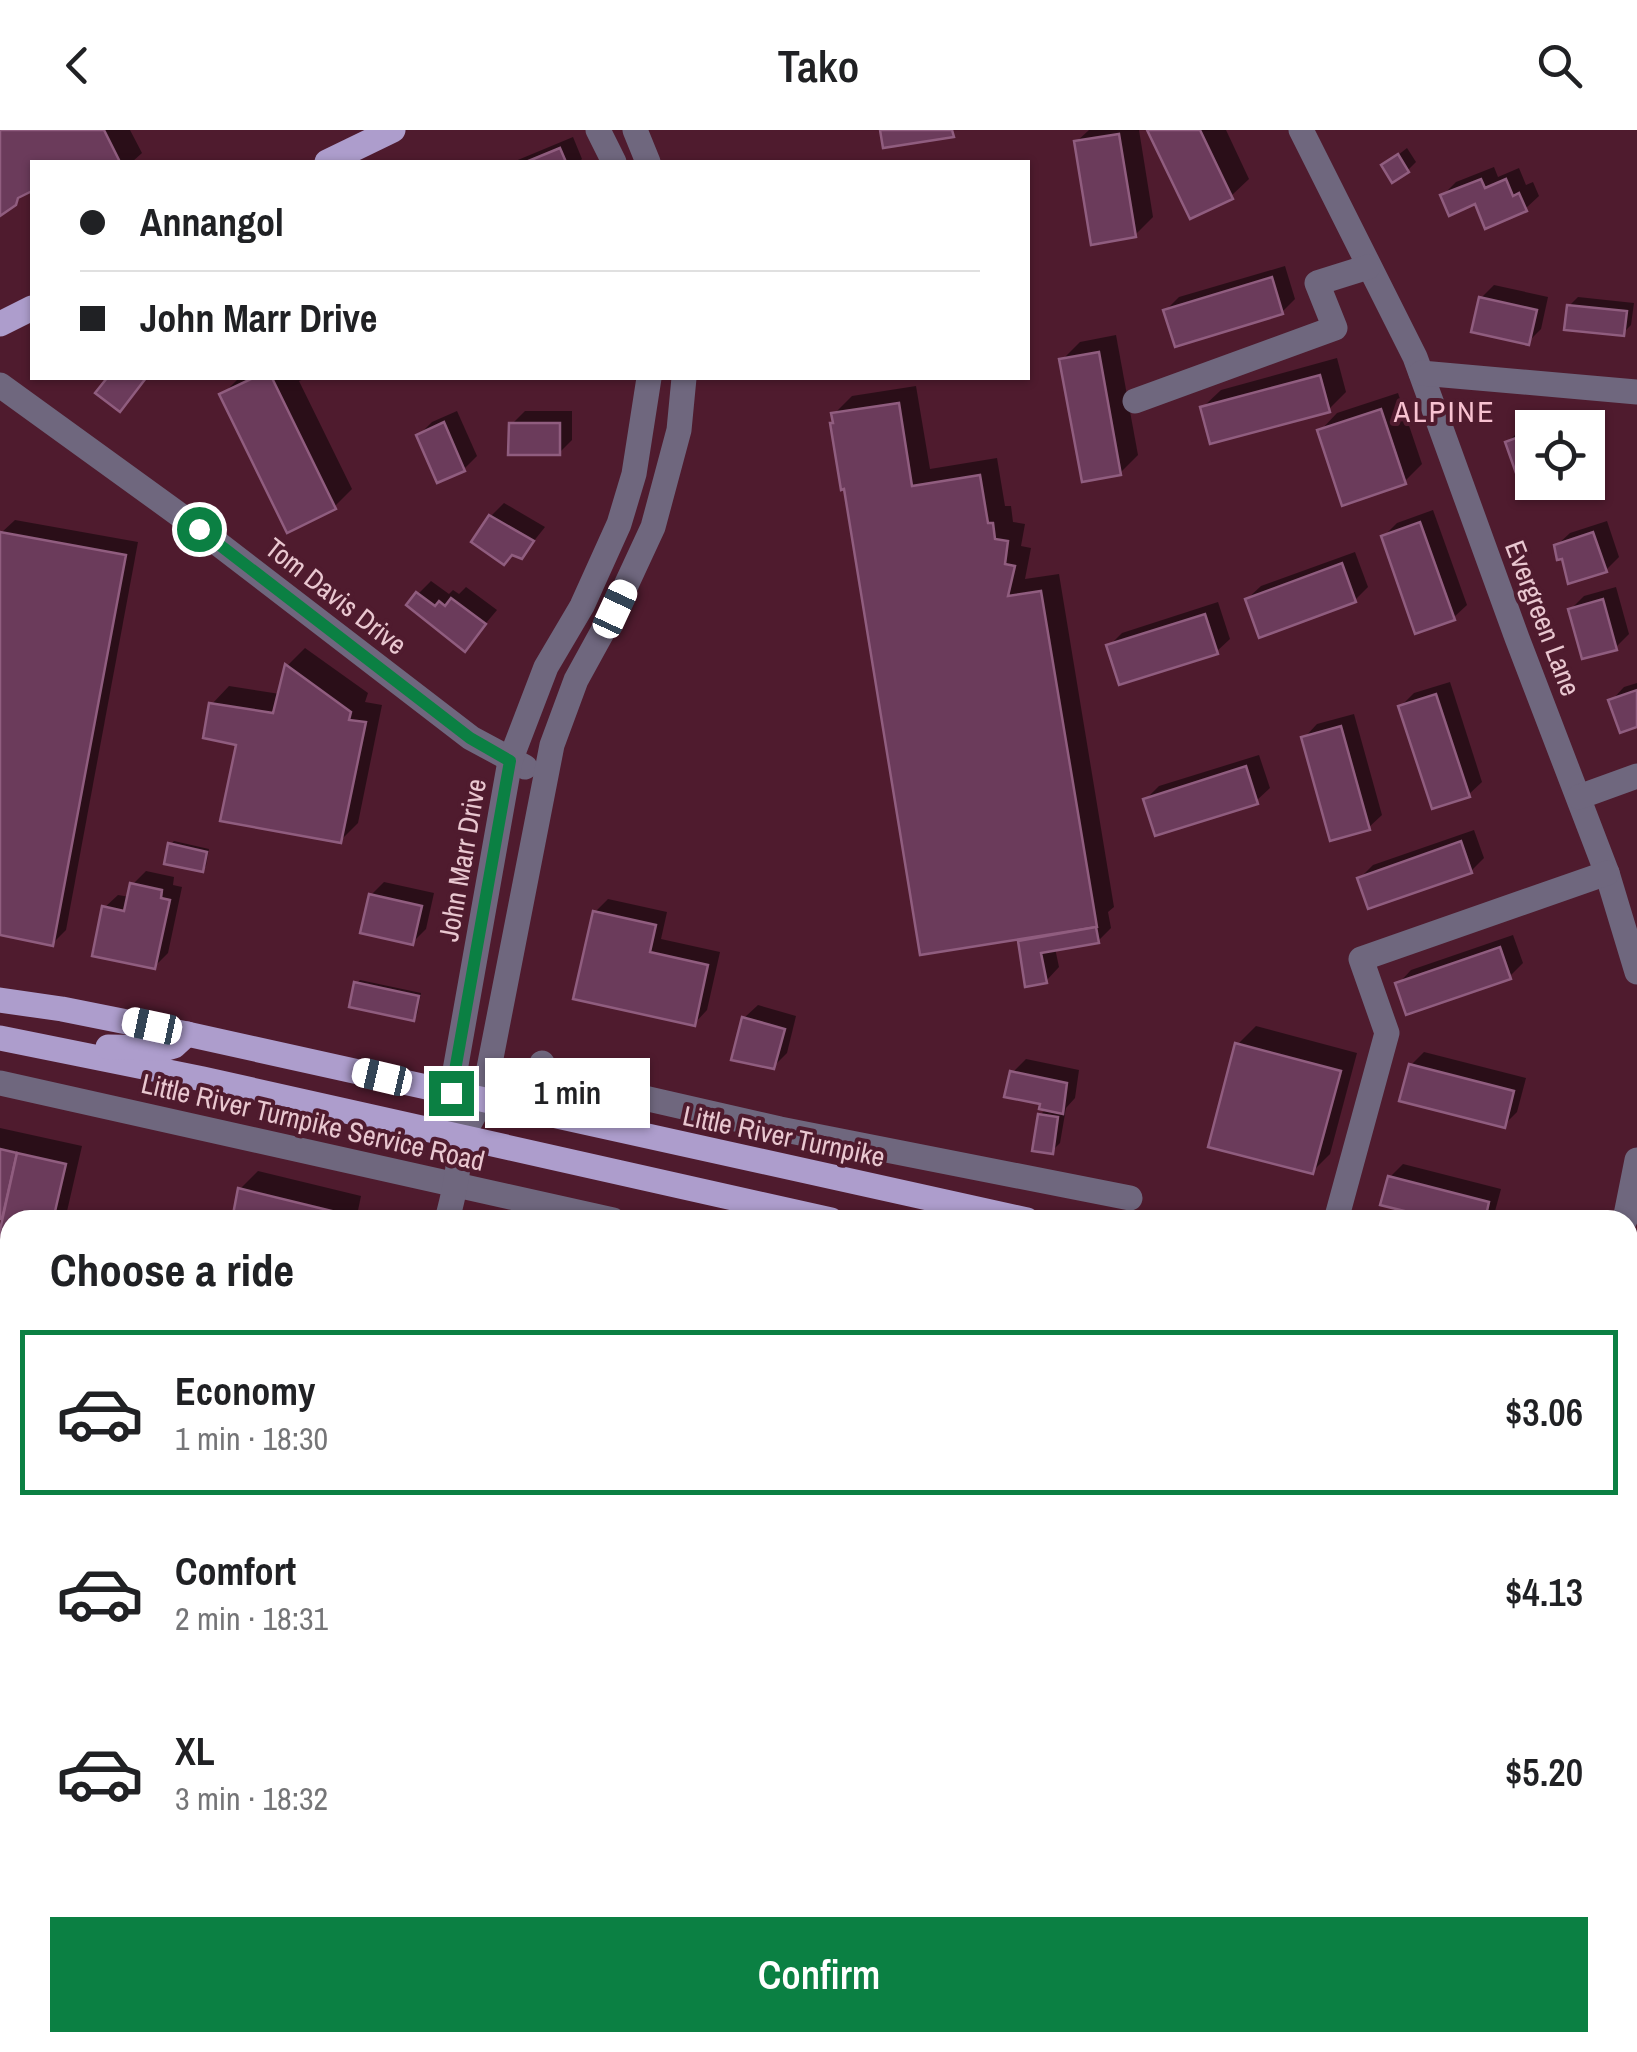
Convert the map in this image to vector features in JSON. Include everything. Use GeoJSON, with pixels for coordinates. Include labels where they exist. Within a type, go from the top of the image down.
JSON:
{"type":"FeatureCollection","features":[{"type":"Feature","properties":{"kind":"main road"},"geometry":{"type":"LineString","coordinates":[[332,160],[394,130]]}},
{"type":"Feature","properties":{"kind":"main road"},"geometry":{"type":"LineString","coordinates":[[0,324],[30,309]]}},
{"type":"Feature","properties":{"kind":"main road","name":"Little River Turnpike"},"geometry":{"type":"LineString","coordinates":[[0,1000],[187,1034],[981,1210]]}},
{"type":"Feature","properties":{"kind":"main road"},"geometry":{"type":"LineString","coordinates":[[38,1044],[156,1049],[174,1046],[187,1034]]}},
{"type":"Feature","properties":{"kind":"main road"},"geometry":{"type":"LineString","coordinates":[[0,1038],[786,1210]]}},
{"type":"Feature","properties":{"kind":"street"},"geometry":{"type":"LineString","coordinates":[[598,130],[613,160]]}},
{"type":"Feature","properties":{"kind":"street"},"geometry":{"type":"LineString","coordinates":[[635,130],[647,160]]}},
{"type":"Feature","properties":{"kind":"street","name":"Evergreen Lane"},"geometry":{"type":"LineString","coordinates":[[1301,130],[1421,373],[1608,874],[1637,972]]}},
{"type":"Feature","properties":{"kind":"street"},"geometry":{"type":"LineString","coordinates":[[1135,402],[1335,328],[1316,283],[1368,267]]}},
{"type":"Feature","properties":{"kind":"street"},"geometry":{"type":"LineString","coordinates":[[1421,373],[1637,392]]}},
{"type":"Feature","properties":{"kind":"street","name":"John Marr Drive"},"geometry":{"type":"LineString","coordinates":[[462,1138],[451,1093],[510,761],[546,666],[582,606],[619,524],[634,474],[649,380]]}},
{"type":"Feature","properties":{"kind":"street","name":"John Marr Drive"},"geometry":{"type":"LineString","coordinates":[[450,1210],[462,1138],[483,1099],[544,775],[559,718],[653,527],[679,430],[684,380]]}},
{"type":"Feature","properties":{"kind":"street","name":"Tom Davis Drive"},"geometry":{"type":"LineString","coordinates":[[0,385],[199,529],[470,738],[544,775]]}},
{"type":"Feature","properties":{"kind":"street"},"geometry":{"type":"LineString","coordinates":[[1579,797],[1637,776]]}},
{"type":"Feature","properties":{"kind":"street"},"geometry":{"type":"LineString","coordinates":[[1339,1210],[1386,1033],[1360,958],[1608,874]]}},
{"type":"Feature","properties":{"kind":"street"},"geometry":{"type":"LineString","coordinates":[[542,1063],[549,1074],[561,1080],[780,1129],[1130,1198]]}},
{"type":"Feature","properties":{"kind":"street","name":"Little River Turnpike Service Road"},"geometry":{"type":"LineString","coordinates":[[0,1083],[569,1210]]}},
{"type":"Feature","properties":{"kind":"street"},"geometry":{"type":"LineString","coordinates":[[1627,1210],[1637,1160]]}},
{"type":"Feature","properties":{"kind":"building"},"geometry":{"type":"Polygon","coordinates":[[[0,130],[104,130],[119,160],[30,160],[30,192],[0,216],[0,130]]]}},
{"type":"Feature","properties":{"kind":"building"},"geometry":{"type":"Polygon","coordinates":[[[880,130],[952,130],[954,137],[883,148],[880,130]]]}},
{"type":"Feature","properties":{"kind":"building"},"geometry":{"type":"Polygon","coordinates":[[[1147,130],[1200,130],[1233,199],[1190,219],[1147,130]]]}},
{"type":"Feature","properties":{"kind":"building"},"geometry":{"type":"Polygon","coordinates":[[[1119,134],[1136,237],[1091,245],[1074,141],[1119,134]]]}},
{"type":"Feature","properties":{"kind":"building"},"geometry":{"type":"Polygon","coordinates":[[[560,148],[565,160],[531,160],[560,148]]]}},
{"type":"Feature","properties":{"kind":"building"},"geometry":{"type":"Polygon","coordinates":[[[1398,154],[1409,172],[1392,183],[1381,165],[1398,154]]]}},
{"type":"Feature","properties":{"kind":"building"},"geometry":{"type":"Polygon","coordinates":[[[1481,179],[1485,188],[1506,179],[1513,196],[1519,193],[1527,211],[1485,229],[1475,204],[1449,216],[1440,195],[1481,179]]]}},
{"type":"Feature","properties":{"kind":"building"},"geometry":{"type":"Polygon","coordinates":[[[1272,277],[1283,314],[1175,347],[1163,310],[1272,277]]]}},
{"type":"Feature","properties":{"kind":"building"},"geometry":{"type":"Polygon","coordinates":[[[1479,297],[1537,310],[1529,345],[1471,332],[1479,297]]]}},
{"type":"Feature","properties":{"kind":"building"},"geometry":{"type":"Polygon","coordinates":[[[1567,305],[1627,311],[1624,336],[1564,330],[1567,305]]]}},
{"type":"Feature","properties":{"kind":"building"},"geometry":{"type":"Polygon","coordinates":[[[1099,352],[1121,475],[1082,482],[1059,359],[1099,352]]]}},
{"type":"Feature","properties":{"kind":"building"},"geometry":{"type":"Polygon","coordinates":[[[1320,375],[1330,412],[1210,444],[1200,407],[1320,375]]]}},
{"type":"Feature","properties":{"kind":"building"},"geometry":{"type":"Polygon","coordinates":[[[105,380],[144,380],[120,412],[95,393],[105,380]]]}},
{"type":"Feature","properties":{"kind":"building"},"geometry":{"type":"Polygon","coordinates":[[[249,380],[273,380],[336,509],[287,533],[219,394],[249,380]]]}},
{"type":"Feature","properties":{"kind":"building"},"geometry":{"type":"Polygon","coordinates":[[[899,403],[912,486],[980,475],[988,523],[993,523],[995,539],[1008,541],[1005,564],[1015,566],[1008,596],[1041,591],[1097,927],[920,955],[830,423],[831,413],[899,403]]]}},
{"type":"Feature","properties":{"kind":"building"},"geometry":{"type":"Polygon","coordinates":[[[1381,409],[1406,484],[1342,506],[1317,430],[1381,409]]]}},
{"type":"Feature","properties":{"kind":"building"},"geometry":{"type":"Polygon","coordinates":[[[444,422],[465,471],[437,483],[416,435],[444,422]]]}},
{"type":"Feature","properties":{"kind":"building"},"geometry":{"type":"Polygon","coordinates":[[[509,423],[560,423],[560,455],[508,455],[509,423]]]}},
{"type":"Feature","properties":{"kind":"building"},"geometry":{"type":"Polygon","coordinates":[[[1515,438],[1515,470],[1505,442],[1515,438]]]}},
{"type":"Feature","properties":{"kind":"building"},"geometry":{"type":"Polygon","coordinates":[[[489,515],[534,541],[522,559],[512,555],[504,565],[471,542],[489,515]]]}},
{"type":"Feature","properties":{"kind":"building"},"geometry":{"type":"Polygon","coordinates":[[[1420,522],[1455,620],[1415,634],[1381,536],[1420,522]]]}},
{"type":"Feature","properties":{"kind":"building"},"geometry":{"type":"Polygon","coordinates":[[[0,532],[126,555],[53,946],[0,935],[0,532]]]}},
{"type":"Feature","properties":{"kind":"building"},"geometry":{"type":"Polygon","coordinates":[[[1593,532],[1607,572],[1568,584],[1554,545],[1593,532]]]}},
{"type":"Feature","properties":{"kind":"building"},"geometry":{"type":"Polygon","coordinates":[[[1342,563],[1356,602],[1259,638],[1245,599],[1342,563]]]}},
{"type":"Feature","properties":{"kind":"building"},"geometry":{"type":"Polygon","coordinates":[[[416,592],[435,606],[439,601],[445,606],[451,598],[486,624],[465,652],[406,605],[416,592]]]}},
{"type":"Feature","properties":{"kind":"building"},"geometry":{"type":"Polygon","coordinates":[[[1603,599],[1617,650],[1582,659],[1568,609],[1603,599]]]}},
{"type":"Feature","properties":{"kind":"building"},"geometry":{"type":"Polygon","coordinates":[[[1205,614],[1218,654],[1119,685],[1106,645],[1205,614]]]}},
{"type":"Feature","properties":{"kind":"building"},"geometry":{"type":"Polygon","coordinates":[[[285,664],[351,712],[349,720],[366,722],[341,843],[220,821],[236,745],[203,738],[209,703],[273,713],[285,664]]]}},
{"type":"Feature","properties":{"kind":"building"},"geometry":{"type":"Polygon","coordinates":[[[1637,690],[1637,727],[1620,733],[1608,700],[1637,690]]]}},
{"type":"Feature","properties":{"kind":"building"},"geometry":{"type":"Polygon","coordinates":[[[1436,694],[1470,797],[1432,809],[1398,706],[1436,694]]]}},
{"type":"Feature","properties":{"kind":"building"},"geometry":{"type":"Polygon","coordinates":[[[1341,726],[1370,830],[1330,841],[1301,737],[1341,726]]]}},
{"type":"Feature","properties":{"kind":"building"},"geometry":{"type":"Polygon","coordinates":[[[1246,766],[1258,804],[1155,836],[1143,799],[1246,766]]]}},
{"type":"Feature","properties":{"kind":"building"},"geometry":{"type":"Polygon","coordinates":[[[1461,841],[1472,873],[1368,909],[1357,878],[1461,841]]]}},
{"type":"Feature","properties":{"kind":"building"},"geometry":{"type":"Polygon","coordinates":[[[168,843],[207,852],[203,872],[164,864],[168,843]]]}},
{"type":"Feature","properties":{"kind":"building"},"geometry":{"type":"Polygon","coordinates":[[[130,883],[162,890],[161,898],[170,900],[155,969],[92,956],[102,906],[124,911],[130,883]]]}},
{"type":"Feature","properties":{"kind":"building"},"geometry":{"type":"Polygon","coordinates":[[[369,894],[422,906],[413,945],[360,933],[369,894]]]}},
{"type":"Feature","properties":{"kind":"building"},"geometry":{"type":"Polygon","coordinates":[[[593,911],[656,925],[650,952],[708,965],[695,1026],[573,999],[593,911]]]}},
{"type":"Feature","properties":{"kind":"building"},"geometry":{"type":"Polygon","coordinates":[[[1096,927],[1099,943],[1041,953],[1047,983],[1025,987],[1018,941],[1096,927]]]}},
{"type":"Feature","properties":{"kind":"building"},"geometry":{"type":"Polygon","coordinates":[[[1500,947],[1511,979],[1406,1015],[1395,983],[1500,947]]]}},
{"type":"Feature","properties":{"kind":"building"},"geometry":{"type":"Polygon","coordinates":[[[354,982],[419,996],[414,1021],[349,1007],[354,982]]]}},
{"type":"Feature","properties":{"kind":"building"},"geometry":{"type":"Polygon","coordinates":[[[742,1017],[785,1029],[774,1069],[731,1060],[742,1017]]]}},
{"type":"Feature","properties":{"kind":"building"},"geometry":{"type":"Polygon","coordinates":[[[1235,1043],[1341,1071],[1313,1174],[1208,1147],[1235,1043]]]}},
{"type":"Feature","properties":{"kind":"building"},"geometry":{"type":"Polygon","coordinates":[[[1409,1064],[1514,1091],[1505,1128],[1399,1101],[1409,1064]]]}},
{"type":"Feature","properties":{"kind":"building"},"geometry":{"type":"Polygon","coordinates":[[[1010,1071],[1067,1083],[1063,1114],[1039,1109],[1040,1104],[1004,1097],[1010,1071]]]}},
{"type":"Feature","properties":{"kind":"building"},"geometry":{"type":"Polygon","coordinates":[[[1038,1114],[1058,1117],[1053,1154],[1032,1151],[1038,1114]]]}},
{"type":"Feature","properties":{"kind":"building"},"geometry":{"type":"Polygon","coordinates":[[[0,1149],[17,1153],[4,1210],[0,1210],[0,1149]]]}},
{"type":"Feature","properties":{"kind":"building"},"geometry":{"type":"Polygon","coordinates":[[[17,1153],[66,1164],[55,1210],[4,1210],[17,1153]]]}},
{"type":"Feature","properties":{"kind":"building"},"geometry":{"type":"Polygon","coordinates":[[[1388,1176],[1489,1202],[1487,1210],[1400,1210],[1380,1205],[1388,1176]]]}},
{"type":"Feature","properties":{"kind":"building"},"geometry":{"type":"Polygon","coordinates":[[[238,1188],[328,1210],[234,1210],[238,1188]]]}},
{"type":"Feature","properties":{"kind":"district","name":"ALPINE"},"geometry":{"type":"Point","coordinates":[1445,412]}},
{"type":"Feature","properties":{"kind":"route"},"geometry":{"type":"LineString","coordinates":[[199,529],[470,738],[510,761],[451,1093]]}}]}
